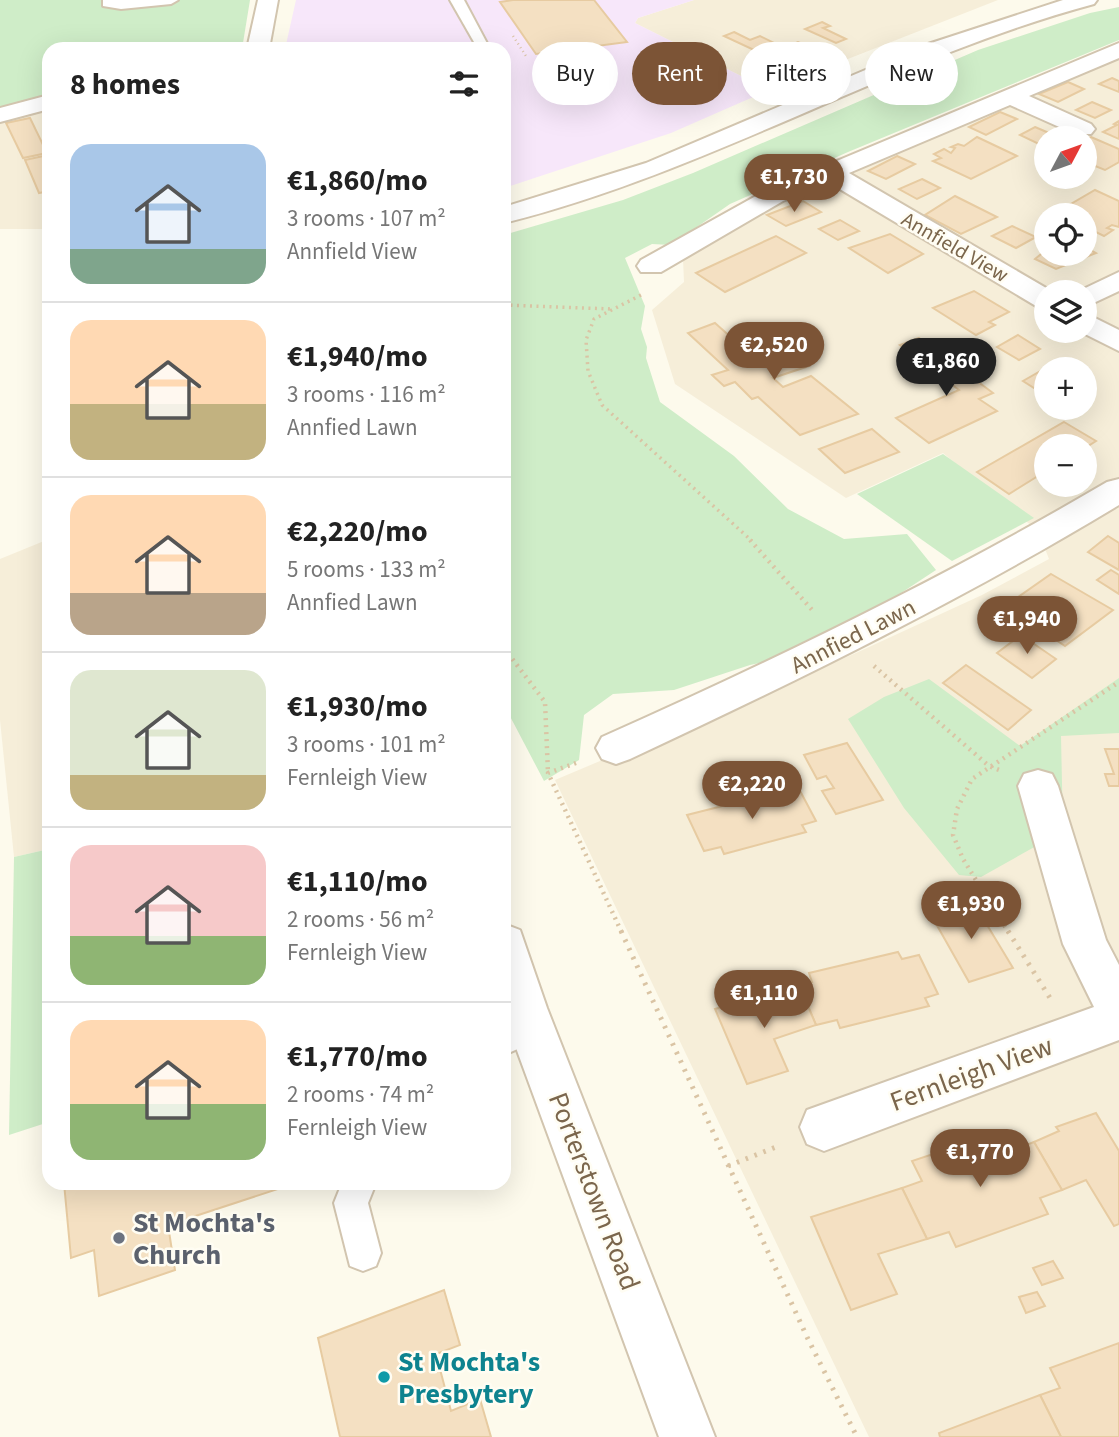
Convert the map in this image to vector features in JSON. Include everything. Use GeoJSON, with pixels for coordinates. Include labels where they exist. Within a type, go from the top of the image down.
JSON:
{"type":"FeatureCollection","features":[{"type":"Feature","properties":{"kind":"street"},"geometry":{"type":"LineString","coordinates":[[259,42],[268,0]]}},
{"type":"Feature","properties":{"kind":"street"},"geometry":{"type":"LineString","coordinates":[[511,213],[600,188],[664,165],[955,41],[1087,0]]}},
{"type":"Feature","properties":{"kind":"street"},"geometry":{"type":"LineString","coordinates":[[651,266],[738,215],[829,172],[1119,50]]}},
{"type":"Feature","properties":{"kind":"street"},"geometry":{"type":"LineString","coordinates":[[1010,96],[1074,126]]}},
{"type":"Feature","properties":{"kind":"street"},"geometry":{"type":"LineString","coordinates":[[0,115],[42,104]]}},
{"type":"Feature","properties":{"kind":"street","name":"Annfield View"},"geometry":{"type":"LineString","coordinates":[[829,172],[1034,293]]}},
{"type":"Feature","properties":{"kind":"street"},"geometry":{"type":"LineString","coordinates":[[1097,293],[1119,281]]}},
{"type":"Feature","properties":{"kind":"street"},"geometry":{"type":"LineString","coordinates":[[1097,329],[1119,342]]}},
{"type":"Feature","properties":{"kind":"street","name":"Annfied Lawn"},"geometry":{"type":"LineString","coordinates":[[616,748],[846,641],[1049,532],[1119,490]]}},
{"type":"Feature","properties":{"kind":"street"},"geometry":{"type":"LineString","coordinates":[[1038,786],[1085,944],[1119,1010]]}},
{"type":"Feature","properties":{"kind":"street","name":"Porterstown Road"},"geometry":{"type":"LineString","coordinates":[[511,979],[520,1025],[574,1133],[687,1437]]}},
{"type":"Feature","properties":{"kind":"street","name":"Fernleigh View"},"geometry":{"type":"LineString","coordinates":[[824,1127],[1119,1019]]}},
{"type":"Feature","properties":{"kind":"lane"},"geometry":{"type":"LineString","coordinates":[[108,3],[121,5],[171,0]]}},
{"type":"Feature","properties":{"kind":"lane"},"geometry":{"type":"LineString","coordinates":[[457,0],[481,42]]}},
{"type":"Feature","properties":{"kind":"lane"},"geometry":{"type":"LineString","coordinates":[[356,1190],[351,1203],[363,1253]]}},
{"type":"Feature","properties":{"kind":"path"},"geometry":{"type":"LineString","coordinates":[[651,266],[672,283],[594,319],[586,340],[588,371],[602,405],[746,534],[820,619],[989,766],[1038,786]]}},
{"type":"Feature","properties":{"kind":"path"},"geometry":{"type":"LineString","coordinates":[[511,305],[613,309]]}},
{"type":"Feature","properties":{"kind":"path"},"geometry":{"type":"LineString","coordinates":[[511,657],[545,702],[548,773],[857,1437]]}},
{"type":"Feature","properties":{"kind":"path"},"geometry":{"type":"LineString","coordinates":[[548,773],[616,748]]}},
{"type":"Feature","properties":{"kind":"path"},"geometry":{"type":"LineString","coordinates":[[729,1166],[824,1127]]}},
{"type":"Feature","properties":{"kind":"shaded area"},"geometry":{"type":"Polygon","coordinates":[[[296,0],[694,0],[638,18],[635,23],[673,42],[632,42],[632,105],[727,105],[727,69],[741,76],[741,102],[671,133],[511,186],[511,42],[287,42],[296,0]]]}},
{"type":"Feature","properties":{"kind":"shaded area"},"geometry":{"type":"Polygon","coordinates":[[[694,0],[998,0],[891,42],[865,42],[865,52],[851,58],[851,42],[741,42],[741,76],[727,69],[727,42],[673,42],[635,23],[638,18],[694,0]]]}},
{"type":"Feature","properties":{"kind":"shaded area"},"geometry":{"type":"Polygon","coordinates":[[[1119,59],[1119,1437],[869,1437],[555,780],[856,653],[982,595],[1049,559],[1038,531],[943,453],[846,498],[675,384],[652,310],[684,282],[683,259],[770,208],[1119,59]]]}},
{"type":"Feature","properties":{"kind":"shaded area"},"geometry":{"type":"Polygon","coordinates":[[[42,112],[42,229],[0,229],[0,122],[42,112]]]}},
{"type":"Feature","properties":{"kind":"shaded area"},"geometry":{"type":"Polygon","coordinates":[[[42,542],[42,851],[14,857],[0,720],[0,559],[42,542]]]}},
{"type":"Feature","properties":{"kind":"green space"},"geometry":{"type":"Polygon","coordinates":[[[0,0],[250,0],[243,42],[42,42],[42,99],[0,109],[0,0]]]}},
{"type":"Feature","properties":{"kind":"green space"},"geometry":{"type":"Polygon","coordinates":[[[1119,7],[1119,40],[730,204],[671,245],[652,244],[625,258],[645,306],[641,329],[647,347],[646,358],[660,402],[734,456],[788,509],[844,539],[907,534],[936,570],[813,651],[750,665],[674,690],[613,694],[584,715],[579,760],[544,781],[511,718],[511,233],[623,200],[693,173],[865,99],[865,105],[958,105],[958,59],[1090,13],[1119,7]]]}},
{"type":"Feature","properties":{"kind":"green space"},"geometry":{"type":"Polygon","coordinates":[[[943,454],[1034,518],[952,561],[857,494],[943,454]]]}},
{"type":"Feature","properties":{"kind":"green space"},"geometry":{"type":"Polygon","coordinates":[[[1119,678],[1119,733],[1061,736],[1063,831],[981,877],[959,875],[904,808],[848,719],[884,697],[929,679],[1020,746],[1119,678]]]}},
{"type":"Feature","properties":{"kind":"green space"},"geometry":{"type":"Polygon","coordinates":[[[42,851],[42,1124],[9,1135],[14,857],[42,851]]]}},
{"type":"Feature","properties":{"kind":"building"},"geometry":{"type":"Polygon","coordinates":[[[594,0],[627,42],[532,42],[532,48],[500,2],[594,0]]]}},
{"type":"Feature","properties":{"kind":"building"},"geometry":{"type":"Polygon","coordinates":[[[822,22],[830,26],[823,28],[846,39],[834,42],[805,29],[822,22]]]}},
{"type":"Feature","properties":{"kind":"building"},"geometry":{"type":"Polygon","coordinates":[[[734,32],[750,40],[760,36],[772,42],[741,44],[724,36],[734,32]]]}},
{"type":"Feature","properties":{"kind":"building"},"geometry":{"type":"Polygon","coordinates":[[[1112,78],[1119,81],[1119,92],[1099,84],[1112,78]]]}},
{"type":"Feature","properties":{"kind":"building"},"geometry":{"type":"Polygon","coordinates":[[[1068,82],[1084,89],[1058,102],[1039,94],[1068,82]]]}},
{"type":"Feature","properties":{"kind":"building"},"geometry":{"type":"Polygon","coordinates":[[[1092,102],[1111,110],[1095,118],[1076,110],[1092,102]]]}},
{"type":"Feature","properties":{"kind":"building"},"geometry":{"type":"Polygon","coordinates":[[[1000,112],[1017,119],[986,135],[969,127],[1000,112]]]}},
{"type":"Feature","properties":{"kind":"building"},"geometry":{"type":"Polygon","coordinates":[[[30,118],[42,143],[42,154],[23,158],[6,123],[30,118]]]}},
{"type":"Feature","properties":{"kind":"building"},"geometry":{"type":"Polygon","coordinates":[[[1119,121],[1119,139],[1103,132],[1117,125],[1114,124],[1119,121]]]}},
{"type":"Feature","properties":{"kind":"building"},"geometry":{"type":"Polygon","coordinates":[[[1034,128],[1034,142],[1020,135],[1034,128]]]}},
{"type":"Feature","properties":{"kind":"building"},"geometry":{"type":"Polygon","coordinates":[[[977,137],[1017,156],[971,179],[933,161],[941,158],[934,154],[944,149],[951,153],[955,148],[951,147],[958,144],[964,146],[977,137]]]}},
{"type":"Feature","properties":{"kind":"building"},"geometry":{"type":"Polygon","coordinates":[[[1097,140],[1119,149],[1119,162],[1105,170],[1097,167],[1097,140]]]}},
{"type":"Feature","properties":{"kind":"building"},"geometry":{"type":"Polygon","coordinates":[[[42,156],[42,192],[39,193],[25,160],[42,156]]]}},
{"type":"Feature","properties":{"kind":"building"},"geometry":{"type":"Polygon","coordinates":[[[897,156],[915,164],[886,179],[868,171],[897,156]]]}},
{"type":"Feature","properties":{"kind":"building"},"geometry":{"type":"Polygon","coordinates":[[[922,179],[940,188],[917,199],[899,189],[922,179]]]}},
{"type":"Feature","properties":{"kind":"building"},"geometry":{"type":"Polygon","coordinates":[[[1095,190],[1119,201],[1119,227],[1112,225],[1107,228],[1113,230],[1104,236],[1097,232],[1097,203],[1073,203],[1095,190]]]}},
{"type":"Feature","properties":{"kind":"building"},"geometry":{"type":"Polygon","coordinates":[[[955,196],[997,217],[961,234],[925,215],[955,196]]]}},
{"type":"Feature","properties":{"kind":"building"},"geometry":{"type":"Polygon","coordinates":[[[803,201],[821,212],[786,226],[767,215],[803,201]]]}},
{"type":"Feature","properties":{"kind":"building"},"geometry":{"type":"Polygon","coordinates":[[[840,220],[859,231],[838,240],[819,229],[840,220]]]}},
{"type":"Feature","properties":{"kind":"building"},"geometry":{"type":"Polygon","coordinates":[[[1012,226],[1034,238],[1016,248],[992,236],[1012,226]]]}},
{"type":"Feature","properties":{"kind":"building"},"geometry":{"type":"Polygon","coordinates":[[[890,234],[923,254],[888,273],[849,248],[890,234]]]}},
{"type":"Feature","properties":{"kind":"building"},"geometry":{"type":"Polygon","coordinates":[[[776,236],[806,253],[725,292],[696,273],[776,236]]]}},
{"type":"Feature","properties":{"kind":"building"},"geometry":{"type":"Polygon","coordinates":[[[974,291],[1009,312],[989,322],[995,325],[976,335],[933,308],[974,291]]]}},
{"type":"Feature","properties":{"kind":"building"},"geometry":{"type":"Polygon","coordinates":[[[715,323],[752,356],[785,345],[809,366],[773,378],[783,387],[811,376],[858,414],[800,435],[758,397],[752,399],[735,382],[724,386],[712,375],[728,370],[688,333],[715,323]]]}},
{"type":"Feature","properties":{"kind":"building"},"geometry":{"type":"Polygon","coordinates":[[[1018,335],[1040,349],[1019,360],[997,347],[1018,335]]]}},
{"type":"Feature","properties":{"kind":"building"},"geometry":{"type":"Polygon","coordinates":[[[919,338],[993,393],[979,399],[997,411],[929,443],[896,418],[959,390],[900,345],[919,338]]]}},
{"type":"Feature","properties":{"kind":"building"},"geometry":{"type":"Polygon","coordinates":[[[1034,375],[1034,388],[1023,381],[1034,375]]]}},
{"type":"Feature","properties":{"kind":"building"},"geometry":{"type":"Polygon","coordinates":[[[1064,422],[1084,434],[1043,434],[1064,422]]]}},
{"type":"Feature","properties":{"kind":"building"},"geometry":{"type":"Polygon","coordinates":[[[872,429],[899,452],[845,473],[819,449],[872,429]]]}},
{"type":"Feature","properties":{"kind":"building"},"geometry":{"type":"Polygon","coordinates":[[[1034,439],[1034,478],[1009,494],[977,472],[1034,439]]]}},
{"type":"Feature","properties":{"kind":"building"},"geometry":{"type":"Polygon","coordinates":[[[1108,536],[1119,543],[1119,570],[1088,552],[1108,536]]]}},
{"type":"Feature","properties":{"kind":"building"},"geometry":{"type":"Polygon","coordinates":[[[1111,570],[1119,575],[1119,594],[1097,580],[1111,570]]]}},
{"type":"Feature","properties":{"kind":"building"},"geometry":{"type":"Polygon","coordinates":[[[1051,574],[1113,610],[1065,646],[1041,630],[1046,626],[1011,602],[1051,574]]]}},
{"type":"Feature","properties":{"kind":"building"},"geometry":{"type":"Polygon","coordinates":[[[1021,635],[1056,659],[1032,678],[997,653],[1021,635]]]}},
{"type":"Feature","properties":{"kind":"building"},"geometry":{"type":"Polygon","coordinates":[[[966,665],[1031,710],[1008,730],[943,683],[966,665]]]}},
{"type":"Feature","properties":{"kind":"building"},"geometry":{"type":"Polygon","coordinates":[[[847,743],[883,800],[836,814],[822,791],[834,788],[826,776],[817,779],[804,755],[847,743]]]}},
{"type":"Feature","properties":{"kind":"building"},"geometry":{"type":"Polygon","coordinates":[[[1105,749],[1119,749],[1119,786],[1109,786],[1105,774],[1114,774],[1105,749]]]}},
{"type":"Feature","properties":{"kind":"building"},"geometry":{"type":"Polygon","coordinates":[[[798,787],[816,821],[802,825],[806,832],[724,854],[721,847],[704,851],[687,815],[798,787]]]}},
{"type":"Feature","properties":{"kind":"building"},"geometry":{"type":"Polygon","coordinates":[[[972,900],[1013,968],[969,982],[930,913],[972,900]]]}},
{"type":"Feature","properties":{"kind":"building"},"geometry":{"type":"Polygon","coordinates":[[[898,952],[902,959],[919,955],[938,994],[925,998],[929,1006],[840,1028],[837,1020],[816,1025],[799,985],[812,982],[809,973],[898,952]]]}},
{"type":"Feature","properties":{"kind":"building"},"geometry":{"type":"Polygon","coordinates":[[[799,985],[816,1025],[774,1039],[788,1071],[747,1084],[715,1009],[799,985]]]}},
{"type":"Feature","properties":{"kind":"building"},"geometry":{"type":"Polygon","coordinates":[[[1096,1113],[1119,1151],[1119,1224],[1114,1226],[1086,1180],[1062,1190],[1034,1142],[1059,1131],[1056,1127],[1096,1113]]]}},
{"type":"Feature","properties":{"kind":"building"},"geometry":{"type":"Polygon","coordinates":[[[1002,1131],[1013,1150],[1034,1142],[1062,1190],[1040,1198],[1048,1214],[956,1247],[949,1232],[927,1239],[902,1188],[922,1181],[912,1161],[1002,1131]]]}},
{"type":"Feature","properties":{"kind":"building"},"geometry":{"type":"Polygon","coordinates":[[[902,1188],[927,1239],[878,1254],[897,1294],[851,1310],[811,1217],[902,1188]]]}},
{"type":"Feature","properties":{"kind":"building","name":"St Mochta's Church"},"geometry":{"type":"Polygon","coordinates":[[[65,1190],[275,1190],[168,1225],[175,1270],[99,1296],[94,1250],[71,1258],[65,1190]]]}},
{"type":"Feature","properties":{"kind":"building"},"geometry":{"type":"Polygon","coordinates":[[[1053,1261],[1063,1278],[1042,1285],[1033,1268],[1053,1261]]]}},
{"type":"Feature","properties":{"kind":"building","name":"St Mochta's Presbytery"},"geometry":{"type":"Polygon","coordinates":[[[444,1290],[460,1345],[436,1354],[451,1411],[480,1399],[491,1437],[340,1437],[318,1338],[444,1290]]]}},
{"type":"Feature","properties":{"kind":"building"},"geometry":{"type":"Polygon","coordinates":[[[1037,1292],[1045,1306],[1026,1313],[1019,1297],[1037,1292]]]}},
{"type":"Feature","properties":{"kind":"building"},"geometry":{"type":"Polygon","coordinates":[[[1119,1343],[1119,1437],[1061,1437],[1040,1395],[1060,1388],[1050,1368],[1119,1343]]]}},
{"type":"Feature","properties":{"kind":"building"},"geometry":{"type":"Polygon","coordinates":[[[1040,1395],[1061,1437],[940,1437],[939,1433],[1040,1395]]]}},
{"type":"Feature","properties":{"kind":"place","name":"St Mochta's Church"},"geometry":{"type":"Point","coordinates":[119,1238]}},
{"type":"Feature","properties":{"kind":"place","name":"St Mochta's Presbytery"},"geometry":{"type":"Point","coordinates":[384,1377]}}]}
